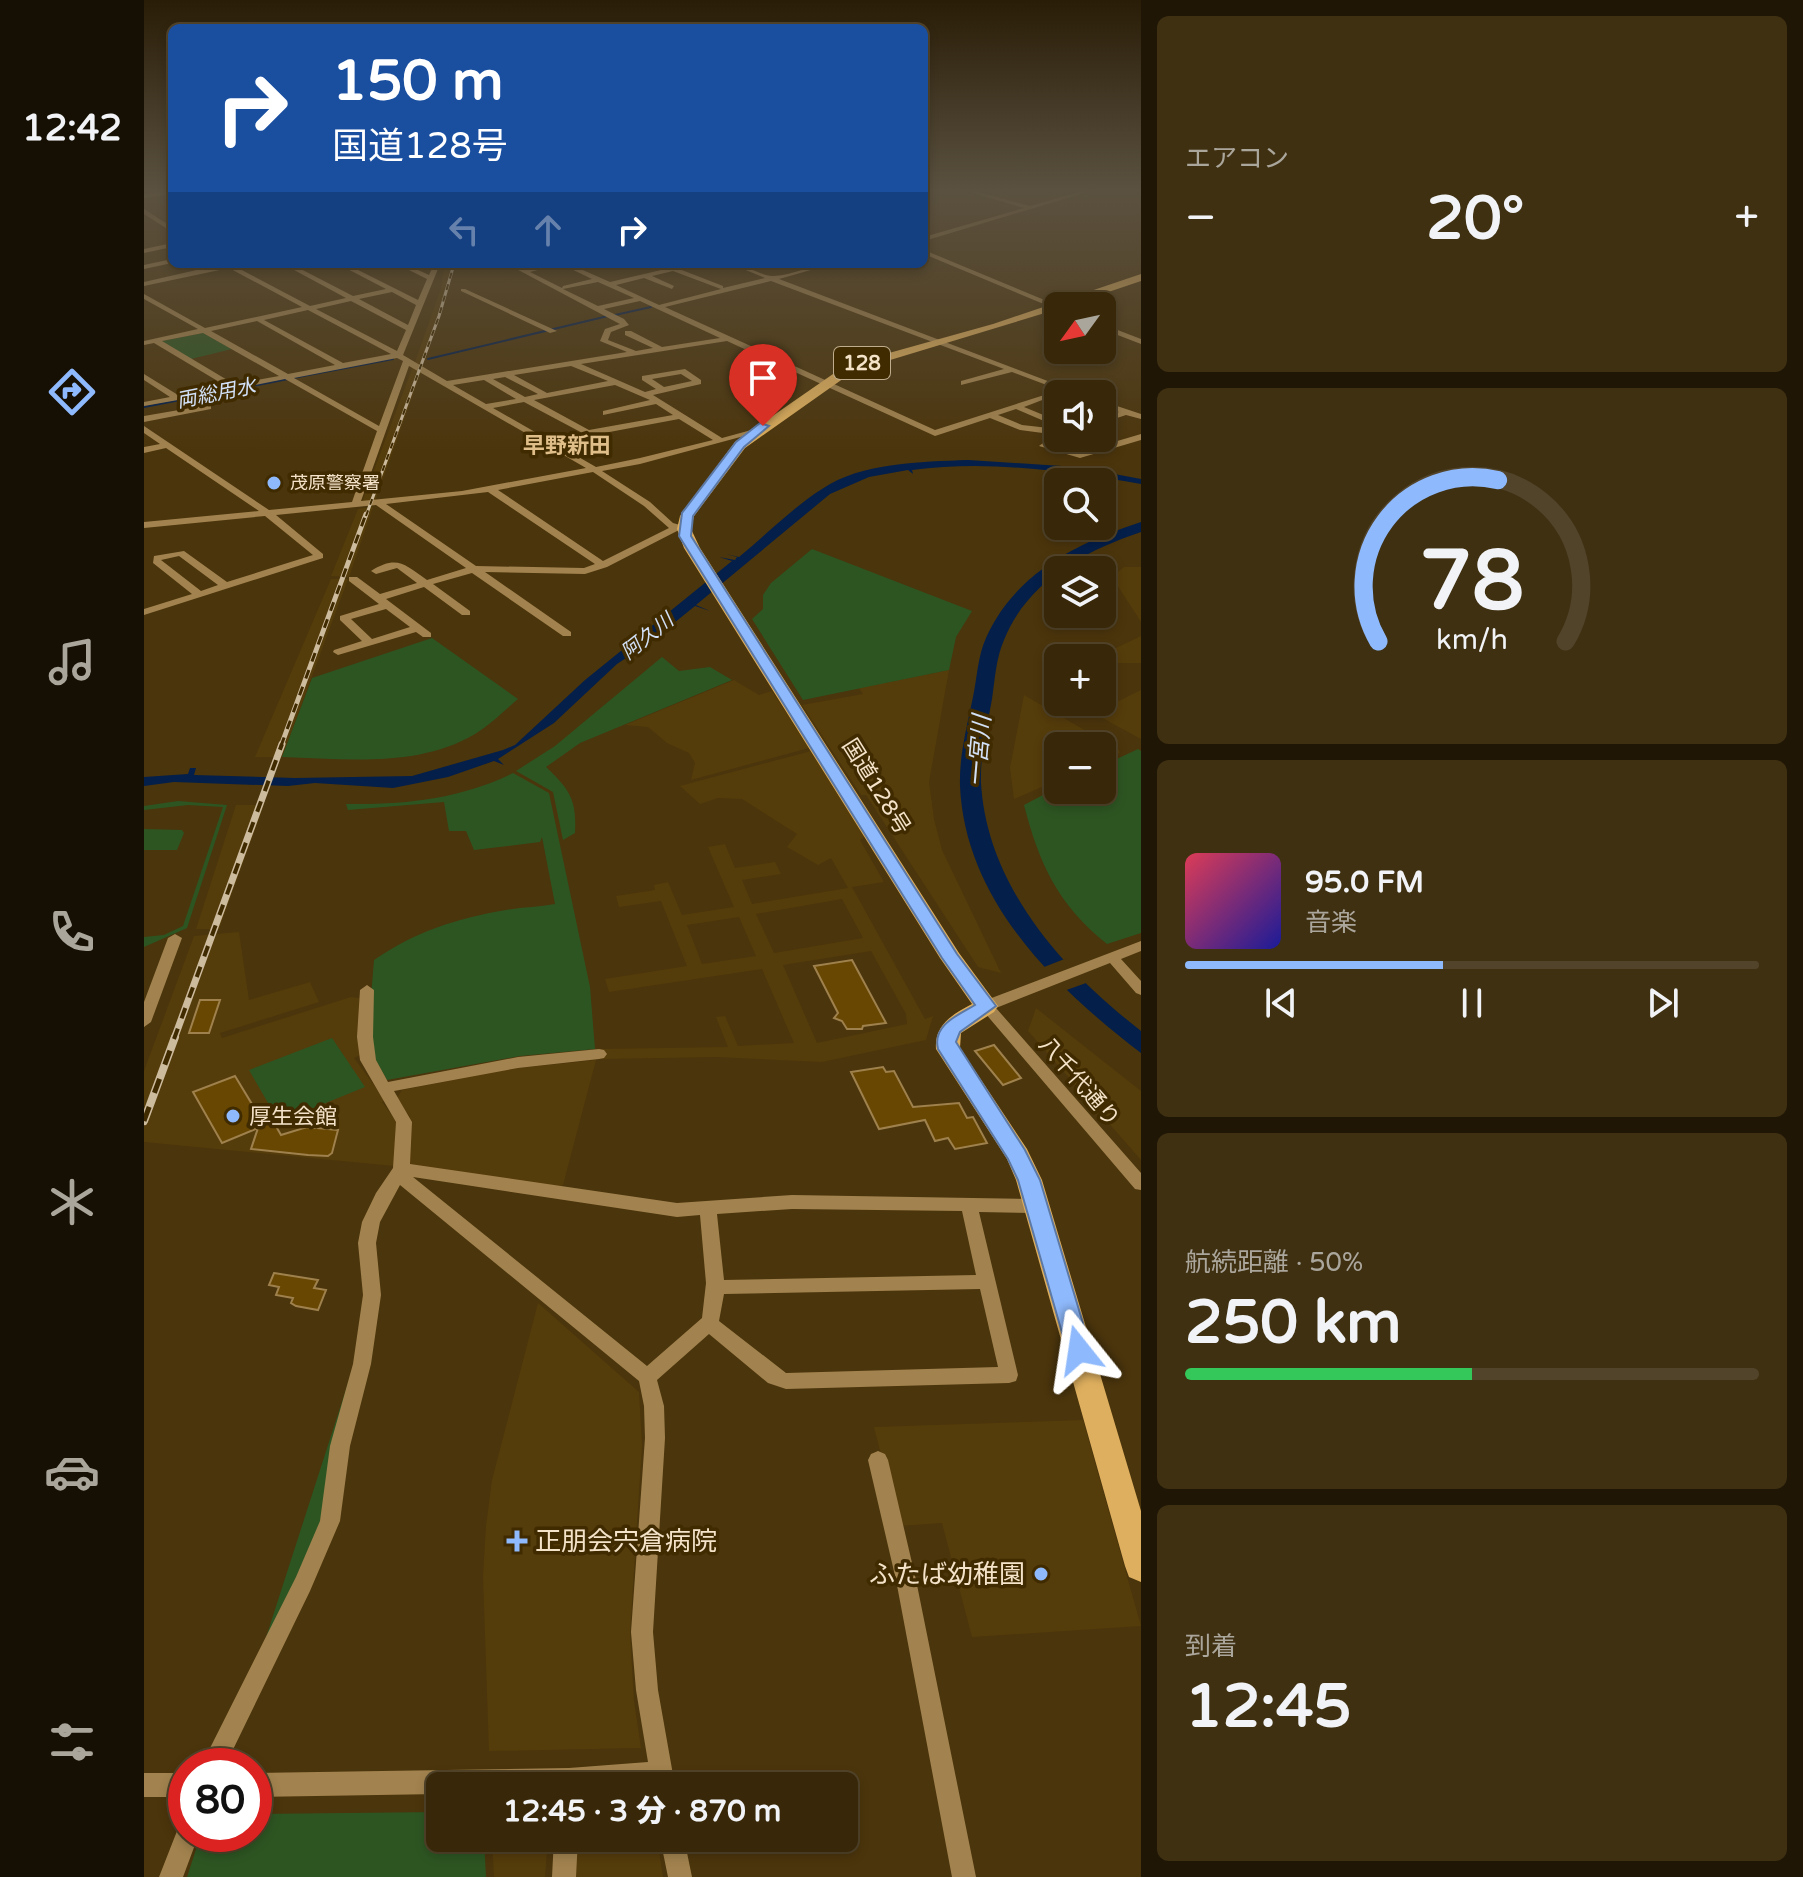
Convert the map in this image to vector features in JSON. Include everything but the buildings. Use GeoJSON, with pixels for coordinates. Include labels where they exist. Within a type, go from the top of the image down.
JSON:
{"type":"FeatureCollection","features":[{"type":"Feature","properties":{"kind":"highway","name":"128"},"geometry":{"type":"LineString","coordinates":[[1092,292],[1139,278]]}},
{"type":"Feature","properties":{"kind":"highway","name":"128"},"geometry":{"type":"LineString","coordinates":[[681,528],[740,445],[839,374],[860,364],[1044,311]]}},
{"type":"Feature","properties":{"kind":"highway","name":"国道128号"},"geometry":{"type":"LineString","coordinates":[[681,528],[951,958],[986,1006]]}},
{"type":"Feature","properties":{"kind":"highway"},"geometry":{"type":"LineString","coordinates":[[986,1006],[951,1028],[946,1042],[1018,1156],[1038,1206],[1141,1566]]}},
{"type":"Feature","properties":{"kind":"street"},"geometry":{"type":"LineString","coordinates":[[144,284],[173,278]]}},
{"type":"Feature","properties":{"kind":"street"},"geometry":{"type":"LineString","coordinates":[[254,278],[399,355],[594,470],[647,504],[670,525],[681,528]]}},
{"type":"Feature","properties":{"kind":"street"},"geometry":{"type":"LineString","coordinates":[[312,278],[410,329]]}},
{"type":"Feature","properties":{"kind":"street"},"geometry":{"type":"LineString","coordinates":[[368,278],[420,304]]}},
{"type":"Feature","properties":{"kind":"street"},"geometry":{"type":"LineString","coordinates":[[399,355],[431,278]]}},
{"type":"Feature","properties":{"kind":"street"},"geometry":{"type":"LineString","coordinates":[[536,278],[625,325],[608,331],[604,341],[636,353]]}},
{"type":"Feature","properties":{"kind":"street"},"geometry":{"type":"LineString","coordinates":[[593,278],[606,289],[618,289],[935,433],[1044,398]]}},
{"type":"Feature","properties":{"kind":"street"},"geometry":{"type":"LineString","coordinates":[[606,289],[640,278]]}},
{"type":"Feature","properties":{"kind":"street"},"geometry":{"type":"LineString","coordinates":[[649,278],[672,287]]}},
{"type":"Feature","properties":{"kind":"street"},"geometry":{"type":"LineString","coordinates":[[696,278],[721,287]]}},
{"type":"Feature","properties":{"kind":"street"},"geometry":{"type":"LineString","coordinates":[[658,307],[772,278],[1044,381]]}},
{"type":"Feature","properties":{"kind":"street"},"geometry":{"type":"LineString","coordinates":[[986,278],[1044,302]]}},
{"type":"Feature","properties":{"kind":"street"},"geometry":{"type":"LineString","coordinates":[[565,287],[598,280]]}},
{"type":"Feature","properties":{"kind":"street"},"geometry":{"type":"LineString","coordinates":[[144,343],[393,290]]}},
{"type":"Feature","properties":{"kind":"street"},"geometry":{"type":"LineString","coordinates":[[463,290],[552,330]]}},
{"type":"Feature","properties":{"kind":"street"},"geometry":{"type":"LineString","coordinates":[[144,296],[381,430]]}},
{"type":"Feature","properties":{"kind":"street"},"geometry":{"type":"LineString","coordinates":[[596,309],[640,299]]}},
{"type":"Feature","properties":{"kind":"street"},"geometry":{"type":"LineString","coordinates":[[258,319],[342,366]]}},
{"type":"Feature","properties":{"kind":"street"},"geometry":{"type":"LineString","coordinates":[[1116,332],[1141,342]]}},
{"type":"Feature","properties":{"kind":"street"},"geometry":{"type":"LineString","coordinates":[[628,333],[661,349]]}},
{"type":"Feature","properties":{"kind":"street"},"geometry":{"type":"LineString","coordinates":[[445,384],[726,339]]}},
{"type":"Feature","properties":{"kind":"street"},"geometry":{"type":"LineString","coordinates":[[156,341],[233,387]]}},
{"type":"Feature","properties":{"kind":"street"},"geometry":{"type":"LineString","coordinates":[[144,404],[399,355]]}},
{"type":"Feature","properties":{"kind":"street"},"geometry":{"type":"LineString","coordinates":[[355,506],[381,430],[409,363]]}},
{"type":"Feature","properties":{"kind":"street"},"geometry":{"type":"LineString","coordinates":[[572,363],[612,383],[645,394],[721,441]]}},
{"type":"Feature","properties":{"kind":"street"},"geometry":{"type":"LineString","coordinates":[[964,383],[1012,369]]}},
{"type":"Feature","properties":{"kind":"street"},"geometry":{"type":"LineString","coordinates":[[645,394],[696,383],[697,380],[682,371],[645,378],[663,390]]}},
{"type":"Feature","properties":{"kind":"street"},"geometry":{"type":"LineString","coordinates":[[506,374],[547,396]]}},
{"type":"Feature","properties":{"kind":"street"},"geometry":{"type":"LineString","coordinates":[[144,376],[177,398]]}},
{"type":"Feature","properties":{"kind":"street"},"geometry":{"type":"LineString","coordinates":[[484,377],[588,433],[680,416]]}},
{"type":"Feature","properties":{"kind":"street"},"geometry":{"type":"LineString","coordinates":[[484,407],[612,383]]}},
{"type":"Feature","properties":{"kind":"street"},"geometry":{"type":"LineString","coordinates":[[144,419],[208,407],[198,398]]}},
{"type":"Feature","properties":{"kind":"street"},"geometry":{"type":"LineString","coordinates":[[606,413],[657,401]]}},
{"type":"Feature","properties":{"kind":"street"},"geometry":{"type":"LineString","coordinates":[[1017,407],[1044,418]]}},
{"type":"Feature","properties":{"kind":"street"},"geometry":{"type":"LineString","coordinates":[[1116,409],[1141,417]]}},
{"type":"Feature","properties":{"kind":"street"},"geometry":{"type":"LineString","coordinates":[[1116,415],[1126,412]]}},
{"type":"Feature","properties":{"kind":"street"},"geometry":{"type":"LineString","coordinates":[[990,415],[1020,427],[1044,430]]}},
{"type":"Feature","properties":{"kind":"street"},"geometry":{"type":"LineString","coordinates":[[144,429],[267,514],[320,556],[144,612]]}},
{"type":"Feature","properties":{"kind":"street"},"geometry":{"type":"LineString","coordinates":[[144,525],[380,504],[490,489],[594,470],[755,432]]}},
{"type":"Feature","properties":{"kind":"street"},"geometry":{"type":"LineString","coordinates":[[1043,446],[1083,457],[1141,437]]}},
{"type":"Feature","properties":{"kind":"street"},"geometry":{"type":"LineString","coordinates":[[144,450],[166,445]]}},
{"type":"Feature","properties":{"kind":"street"},"geometry":{"type":"LineString","coordinates":[[490,489],[603,565]]}},
{"type":"Feature","properties":{"kind":"street"},"geometry":{"type":"LineString","coordinates":[[380,504],[567,634]]}},
{"type":"Feature","properties":{"kind":"street"},"geometry":{"type":"LineString","coordinates":[[370,643],[344,618],[426,583],[473,569],[571,572],[603,565],[681,528]]}},
{"type":"Feature","properties":{"kind":"street"},"geometry":{"type":"LineString","coordinates":[[200,595],[156,561],[157,558],[181,553],[227,587]]}},
{"type":"Feature","properties":{"kind":"street"},"geometry":{"type":"LineString","coordinates":[[376,571],[398,564],[466,613]]}},
{"type":"Feature","properties":{"kind":"street"},"geometry":{"type":"LineString","coordinates":[[338,652],[423,631],[353,579]]}},
{"type":"Feature","properties":{"kind":"street"},"geometry":{"type":"LineString","coordinates":[[144,1022],[175,938]]}},
{"type":"Feature","properties":{"kind":"street"},"geometry":{"type":"LineString","coordinates":[[986,1006],[1141,946]]}},
{"type":"Feature","properties":{"kind":"street"},"geometry":{"type":"LineString","coordinates":[[1109,958],[1141,990]]}},
{"type":"Feature","properties":{"kind":"street"},"geometry":{"type":"LineString","coordinates":[[222,1748],[303,1584],[330,1521],[340,1446],[362,1364],[372,1295],[367,1243],[371,1222],[401,1169],[404,1122],[368,1060],[367,990]]}},
{"type":"Feature","properties":{"kind":"street","name":"八千代通り"},"geometry":{"type":"LineString","coordinates":[[986,1006],[1141,1184]]}},
{"type":"Feature","properties":{"kind":"street"},"geometry":{"type":"LineString","coordinates":[[384,1088],[493,1065],[544,1057],[599,1054]]}},
{"type":"Feature","properties":{"kind":"street"},"geometry":{"type":"LineString","coordinates":[[401,1169],[677,1210],[792,1202],[1038,1206]]}},
{"type":"Feature","properties":{"kind":"street"},"geometry":{"type":"LineString","coordinates":[[401,1169],[406,1181],[647,1377],[654,1406],[655,1438],[642,1632],[660,1772]]}},
{"type":"Feature","properties":{"kind":"street"},"geometry":{"type":"LineString","coordinates":[[709,1323],[764,1371],[786,1381],[1009,1375],[969,1206]]}},
{"type":"Feature","properties":{"kind":"street"},"geometry":{"type":"LineString","coordinates":[[647,1377],[713,1317],[708,1209]]}},
{"type":"Feature","properties":{"kind":"street"},"geometry":{"type":"LineString","coordinates":[[713,1287],[988,1282]]}},
{"type":"Feature","properties":{"kind":"street"},"geometry":{"type":"LineString","coordinates":[[878,1460],[906,1580],[964,1877]]}},
{"type":"Feature","properties":{"kind":"street"},"geometry":{"type":"LineString","coordinates":[[272,1785],[426,1784]]}},
{"type":"Feature","properties":{"kind":"street"},"geometry":{"type":"LineString","coordinates":[[144,1785],[168,1785]]}},
{"type":"Feature","properties":{"kind":"street"},"geometry":{"type":"LineString","coordinates":[[171,1877],[180,1852]]}},
{"type":"Feature","properties":{"kind":"street"},"geometry":{"type":"LineString","coordinates":[[564,1877],[565,1852]]}},
{"type":"Feature","properties":{"kind":"street"},"geometry":{"type":"LineString","coordinates":[[675,1852],[680,1877]]}},
{"type":"Feature","properties":{"kind":"shaded area"},"geometry":{"type":"Polygon","coordinates":[[[443,278],[452,278],[422,369],[414,365],[443,278]]]}},
{"type":"Feature","properties":{"kind":"shaded area"},"geometry":{"type":"Polygon","coordinates":[[[413,366],[421,372],[375,501],[362,502],[413,366]]]}},
{"type":"Feature","properties":{"kind":"shaded area"},"geometry":{"type":"Polygon","coordinates":[[[373,507],[349,577],[331,576],[358,509],[373,507]]]}},
{"type":"Feature","properties":{"kind":"shaded area"},"geometry":{"type":"Polygon","coordinates":[[[1124,567],[1141,567],[1141,622],[1116,583],[1116,574],[1124,567]]]}},
{"type":"Feature","properties":{"kind":"shaded area"},"geometry":{"type":"Polygon","coordinates":[[[331,579],[348,579],[282,757],[255,757],[331,579]]]}},
{"type":"Feature","properties":{"kind":"shaded area"},"geometry":{"type":"Polygon","coordinates":[[[1141,636],[1141,663],[1116,663],[1116,648],[1141,636]]]}},
{"type":"Feature","properties":{"kind":"shaded area"},"geometry":{"type":"Polygon","coordinates":[[[949,670],[929,782],[934,819],[942,850],[1001,973],[978,967],[866,795],[861,795],[802,705],[863,694],[859,688],[949,670]]]}},
{"type":"Feature","properties":{"kind":"shaded area"},"geometry":{"type":"Polygon","coordinates":[[[734,680],[759,695],[772,691],[809,748],[691,780],[695,763],[689,753],[667,743],[648,727],[625,725],[734,680]]]}},
{"type":"Feature","properties":{"kind":"shaded area"},"geometry":{"type":"Polygon","coordinates":[[[1141,690],[1141,739],[1099,716],[1116,716],[1116,702],[1141,690]]]}},
{"type":"Feature","properties":{"kind":"shaded area"},"geometry":{"type":"Polygon","coordinates":[[[1024,695],[1044,707],[1044,716],[1060,716],[1088,732],[1044,732],[1044,786],[1014,799],[1010,768],[1024,695]]]}},
{"type":"Feature","properties":{"kind":"shaded area"},"geometry":{"type":"Polygon","coordinates":[[[811,751],[865,837],[860,840],[884,882],[852,887],[925,1019],[933,1016],[926,1040],[822,1062],[717,1057],[601,1059],[600,1049],[728,1047],[716,1017],[725,1016],[738,1046],[794,1043],[762,969],[609,992],[605,979],[687,966],[661,901],[619,907],[616,896],[655,890],[654,885],[668,882],[682,915],[734,907],[708,847],[725,844],[735,868],[775,862],[781,874],[742,880],[752,904],[848,888],[831,858],[818,865],[787,847],[797,834],[742,799],[718,798],[700,804],[680,786],[811,751]],[[842,899],[756,914],[774,953],[863,938],[842,899]],[[739,917],[687,925],[702,964],[756,956],[739,917]],[[871,951],[783,965],[817,1043],[907,1024],[906,1014],[871,951]]]}},
{"type":"Feature","properties":{"kind":"shaded area"},"geometry":{"type":"Polygon","coordinates":[[[236,805],[264,805],[219,929],[196,929],[236,805]]]}},
{"type":"Feature","properties":{"kind":"shaded area"},"geometry":{"type":"Polygon","coordinates":[[[239,932],[249,1000],[310,982],[319,1002],[220,1033],[222,1038],[351,997],[359,998],[362,1054],[354,1058],[385,1100],[382,1102],[396,1121],[394,1166],[144,1142],[144,1071],[194,936],[239,932]]]}},
{"type":"Feature","properties":{"kind":"shaded area"},"geometry":{"type":"Polygon","coordinates":[[[1036,1008],[1141,1091],[1141,1160],[1028,1031],[1036,1008]]]}},
{"type":"Feature","properties":{"kind":"shaded area"},"geometry":{"type":"Polygon","coordinates":[[[596,1060],[563,1185],[555,1188],[407,1167],[410,1117],[397,1098],[402,1090],[508,1069],[596,1060]]]}},
{"type":"Feature","properties":{"kind":"shaded area"},"geometry":{"type":"Polygon","coordinates":[[[538,1303],[639,1392],[642,1445],[630,1633],[634,1701],[641,1748],[489,1751],[483,1576],[486,1526],[492,1480],[538,1303]]]}},
{"type":"Feature","properties":{"kind":"shaded area","name":"ふたば幼稚園"},"geometry":{"type":"Polygon","coordinates":[[[1083,1420],[1141,1626],[972,1637],[942,1523],[899,1526],[874,1427],[1083,1420]]]}},
{"type":"Feature","properties":{"kind":"shaded area"},"geometry":{"type":"Polygon","coordinates":[[[493,1852],[547,1852],[545,1877],[494,1877],[493,1852]]]}},
{"type":"Feature","properties":{"kind":"shaded area"},"geometry":{"type":"Polygon","coordinates":[[[576,1852],[659,1852],[663,1877],[575,1877],[576,1852]]]}},
{"type":"Feature","properties":{"kind":"green space"},"geometry":{"type":"Polygon","coordinates":[[[203,333],[232,349],[191,359],[162,341],[203,333]]]}},
{"type":"Feature","properties":{"kind":"green space"},"geometry":{"type":"Polygon","coordinates":[[[812,549],[972,611],[956,637],[949,670],[803,700],[752,619],[763,609],[763,595],[771,583],[812,549]]]}},
{"type":"Feature","properties":{"kind":"green space"},"geometry":{"type":"Polygon","coordinates":[[[432,638],[518,699],[475,734],[430,752],[356,760],[282,757],[312,678],[432,638]]]}},
{"type":"Feature","properties":{"kind":"green space"},"geometry":{"type":"Polygon","coordinates":[[[662,657],[679,671],[710,667],[732,680],[580,743],[546,767],[566,789],[575,811],[575,833],[563,840],[553,792],[516,771],[555,746],[662,657]]]}},
{"type":"Feature","properties":{"kind":"green space"},"geometry":{"type":"Polygon","coordinates":[[[1138,749],[1141,751],[1141,933],[1107,944],[1076,915],[1053,882],[1044,865],[1024,805],[1044,794],[1044,804],[1116,804],[1116,759],[1138,749]]]}},
{"type":"Feature","properties":{"kind":"green space"},"geometry":{"type":"Polygon","coordinates":[[[513,773],[549,793],[590,987],[595,1049],[520,1056],[387,1080],[374,1057],[370,1009],[374,960],[421,934],[454,922],[506,910],[555,904],[542,837],[540,842],[474,850],[466,831],[449,831],[444,802],[348,810],[346,804],[431,799],[473,789],[513,773]]]}},
{"type":"Feature","properties":{"kind":"green space"},"geometry":{"type":"Polygon","coordinates":[[[178,801],[227,805],[187,928],[144,947],[144,937],[164,935],[183,926],[223,807],[188,805],[144,810],[144,806],[178,801]]]}},
{"type":"Feature","properties":{"kind":"green space"},"geometry":{"type":"Polygon","coordinates":[[[144,829],[182,830],[184,833],[177,850],[144,850],[144,829]]]}},
{"type":"Feature","properties":{"kind":"green space"},"geometry":{"type":"Polygon","coordinates":[[[332,1038],[365,1087],[279,1122],[249,1070],[332,1038]]]}},
{"type":"Feature","properties":{"kind":"green space"},"geometry":{"type":"Polygon","coordinates":[[[359,1349],[324,1521],[261,1653],[359,1349]]]}},
{"type":"Feature","properties":{"kind":"green space"},"geometry":{"type":"Polygon","coordinates":[[[426,1812],[426,1852],[485,1852],[486,1877],[187,1877],[195,1852],[272,1852],[272,1814],[426,1812]]]}},
{"type":"Feature","properties":{"kind":"water","name":"阿久川"},"geometry":{"type":"Polygon","coordinates":[[[968,460],[1082,468],[1044,470],[941,467],[912,470],[913,474],[908,470],[869,477],[830,494],[696,605],[710,611],[695,606],[617,664],[554,723],[498,759],[504,765],[494,761],[448,777],[393,788],[315,783],[288,786],[174,782],[144,786],[144,777],[188,774],[190,768],[196,768],[194,775],[295,778],[412,776],[515,745],[585,680],[732,561],[719,557],[735,560],[737,557],[726,554],[739,557],[811,496],[838,480],[873,468],[968,460]]]}},
{"type":"Feature","properties":{"kind":"water"},"geometry":{"type":"Polygon","coordinates":[[[1116,474],[1141,479],[1141,484],[1116,480],[1116,474]]]}},
{"type":"Feature","properties":{"kind":"water","name":"一宮川"},"geometry":{"type":"Polygon","coordinates":[[[1141,522],[1141,532],[1085,556],[1063,556],[1094,540],[1116,540],[1117,530],[1141,522]]]}},
{"type":"Feature","properties":{"kind":"water","name":"一宮川"},"geometry":{"type":"Polygon","coordinates":[[[1044,568],[1044,583],[1014,619],[997,661],[981,772],[986,821],[998,857],[1034,924],[1084,982],[1141,1031],[1141,1053],[1078,1000],[1020,938],[997,904],[978,867],[966,828],[960,775],[979,659],[998,615],[1031,578],[1044,568]]]}},
{"type":"Feature","properties":{"kind":"pier"},"geometry":{"type":"Polygon","coordinates":[[[1067,958],[1089,982],[1061,992],[1039,969],[1067,958]]]}},
{"type":"Feature","properties":{"kind":"waterway","name":"両総用水"},"geometry":{"type":"LineString","coordinates":[[615,315],[651,307]]}},
{"type":"Feature","properties":{"kind":"waterway","name":"両総用水"},"geometry":{"type":"LineString","coordinates":[[428,359],[608,316]]}},
{"type":"Feature","properties":{"kind":"waterway","name":"両総用水"},"geometry":{"type":"LineString","coordinates":[[293,378],[393,359]]}},
{"type":"Feature","properties":{"kind":"waterway","name":"両総用水"},"geometry":{"type":"LineString","coordinates":[[144,407],[288,379]]}},
{"type":"Feature","properties":{"kind":"railway"},"geometry":{"type":"LineString","coordinates":[[366,516],[450,278]]}},
{"type":"Feature","properties":{"kind":"railway"},"geometry":{"type":"LineString","coordinates":[[281,746],[366,514]]}},
{"type":"Feature","properties":{"kind":"railway"},"geometry":{"type":"LineString","coordinates":[[174,1039],[282,744]]}},
{"type":"Feature","properties":{"kind":"railway"},"geometry":{"type":"LineString","coordinates":[[144,1121],[175,1037]]}},
{"type":"Feature","properties":{"kind":"place","name":"茂原警察署"},"geometry":{"type":"Point","coordinates":[274,483]}},
{"type":"Feature","properties":{"kind":"place","name":"厚生会館"},"geometry":{"type":"Point","coordinates":[233,1116]}},
{"type":"Feature","properties":{"kind":"place","name":"正朋会宍倉病院"},"geometry":{"type":"Point","coordinates":[517,1541]}},
{"type":"Feature","properties":{"kind":"place","name":"ふたば幼稚園"},"geometry":{"type":"Point","coordinates":[1041,1574]}},
{"type":"Feature","properties":{"kind":"district","name":"早野新田"},"geometry":{"type":"Point","coordinates":[567,445]}},
{"type":"Feature","properties":{"kind":"route"},"geometry":{"type":"LineString","coordinates":[[763,426],[740,445],[687,516],[685,536],[951,958],[986,1006],[951,1028],[946,1042],[951,1056],[1018,1156],[1029,1180],[1079,1350]]}}]}
